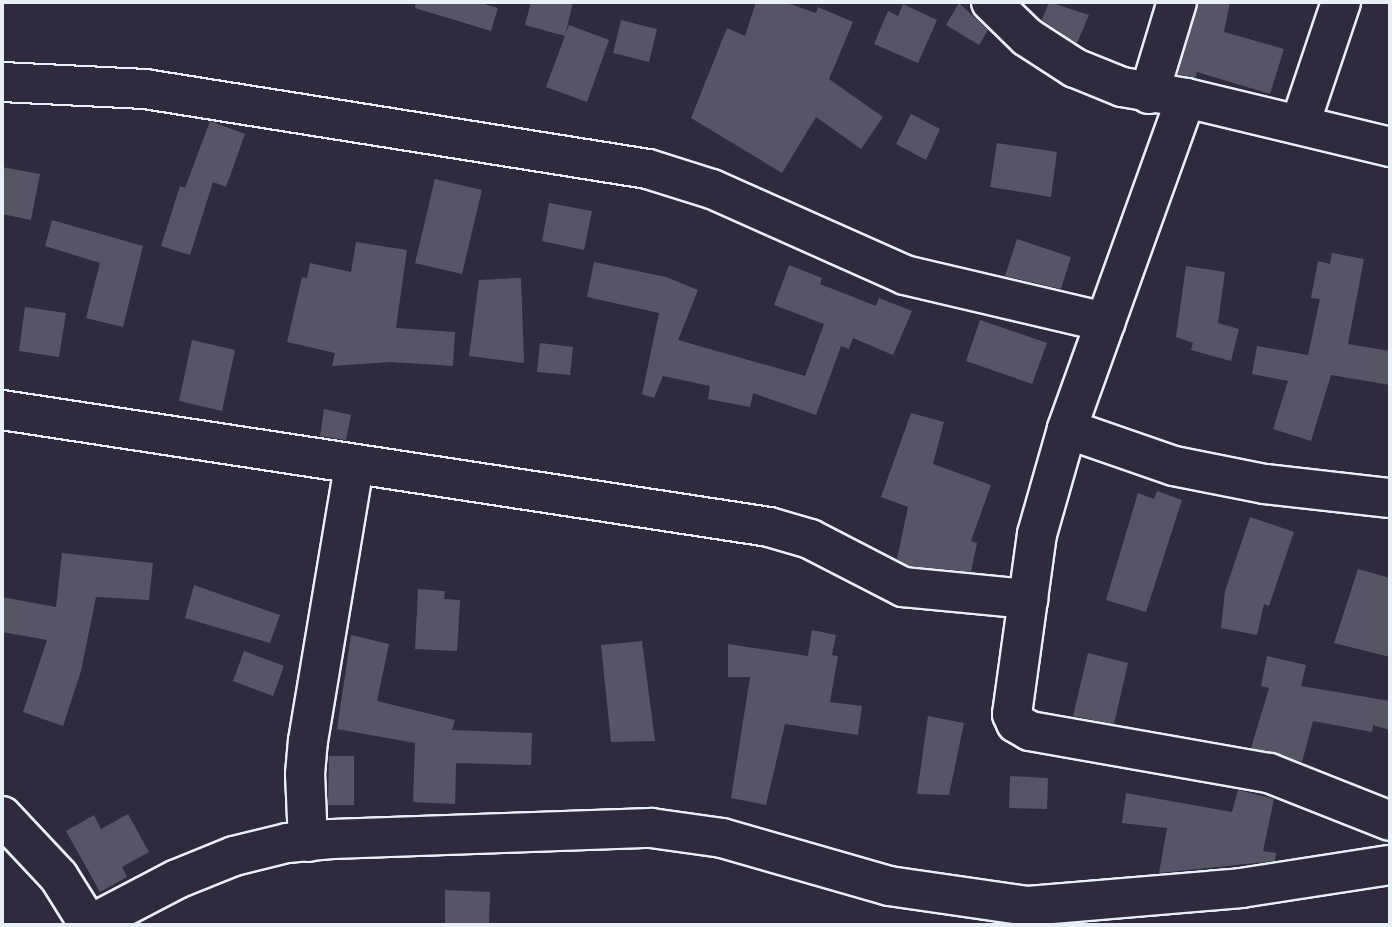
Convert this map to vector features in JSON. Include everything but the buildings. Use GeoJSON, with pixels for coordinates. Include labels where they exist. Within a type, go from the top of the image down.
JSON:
{"type":"FeatureCollection","features":[{"type":"Feature","properties":{"kind":"street"},"geometry":{"type":"LineString","coordinates":[[990,2],[1027,37],[1075,68],[1149,94],[1186,98],[1390,148]]}},
{"type":"Feature","properties":{"kind":"street"},"geometry":{"type":"LineString","coordinates":[[1149,94],[1177,2]]}},
{"type":"Feature","properties":{"kind":"street"},"geometry":{"type":"LineString","coordinates":[[1300,124],[1341,2]]}},
{"type":"Feature","properties":{"kind":"street"},"geometry":{"type":"LineString","coordinates":[[2,82],[145,89],[648,169],[712,189],[905,275],[1106,321]]}},
{"type":"Feature","properties":{"kind":"street"},"geometry":{"type":"LineString","coordinates":[[1186,98],[1067,429],[1037,534],[1012,714],[1021,727],[1269,773],[1390,821]]}},
{"type":"Feature","properties":{"kind":"street"},"geometry":{"type":"LineString","coordinates":[[2,410],[354,466],[769,527],[810,539],[903,587],[1028,599]]}},
{"type":"Feature","properties":{"kind":"street"},"geometry":{"type":"LineString","coordinates":[[1067,429],[1174,466],[1265,484],[1390,498]]}},
{"type":"Feature","properties":{"kind":"street"},"geometry":{"type":"LineString","coordinates":[[309,842],[305,774],[308,741],[354,466]]}},
{"type":"Feature","properties":{"kind":"street"},"geometry":{"type":"LineString","coordinates":[[2,816],[59,877],[89,925],[177,878],[234,856],[309,842],[652,828],[722,838],[889,886],[1028,906],[1241,888],[1390,865]]}}]}
